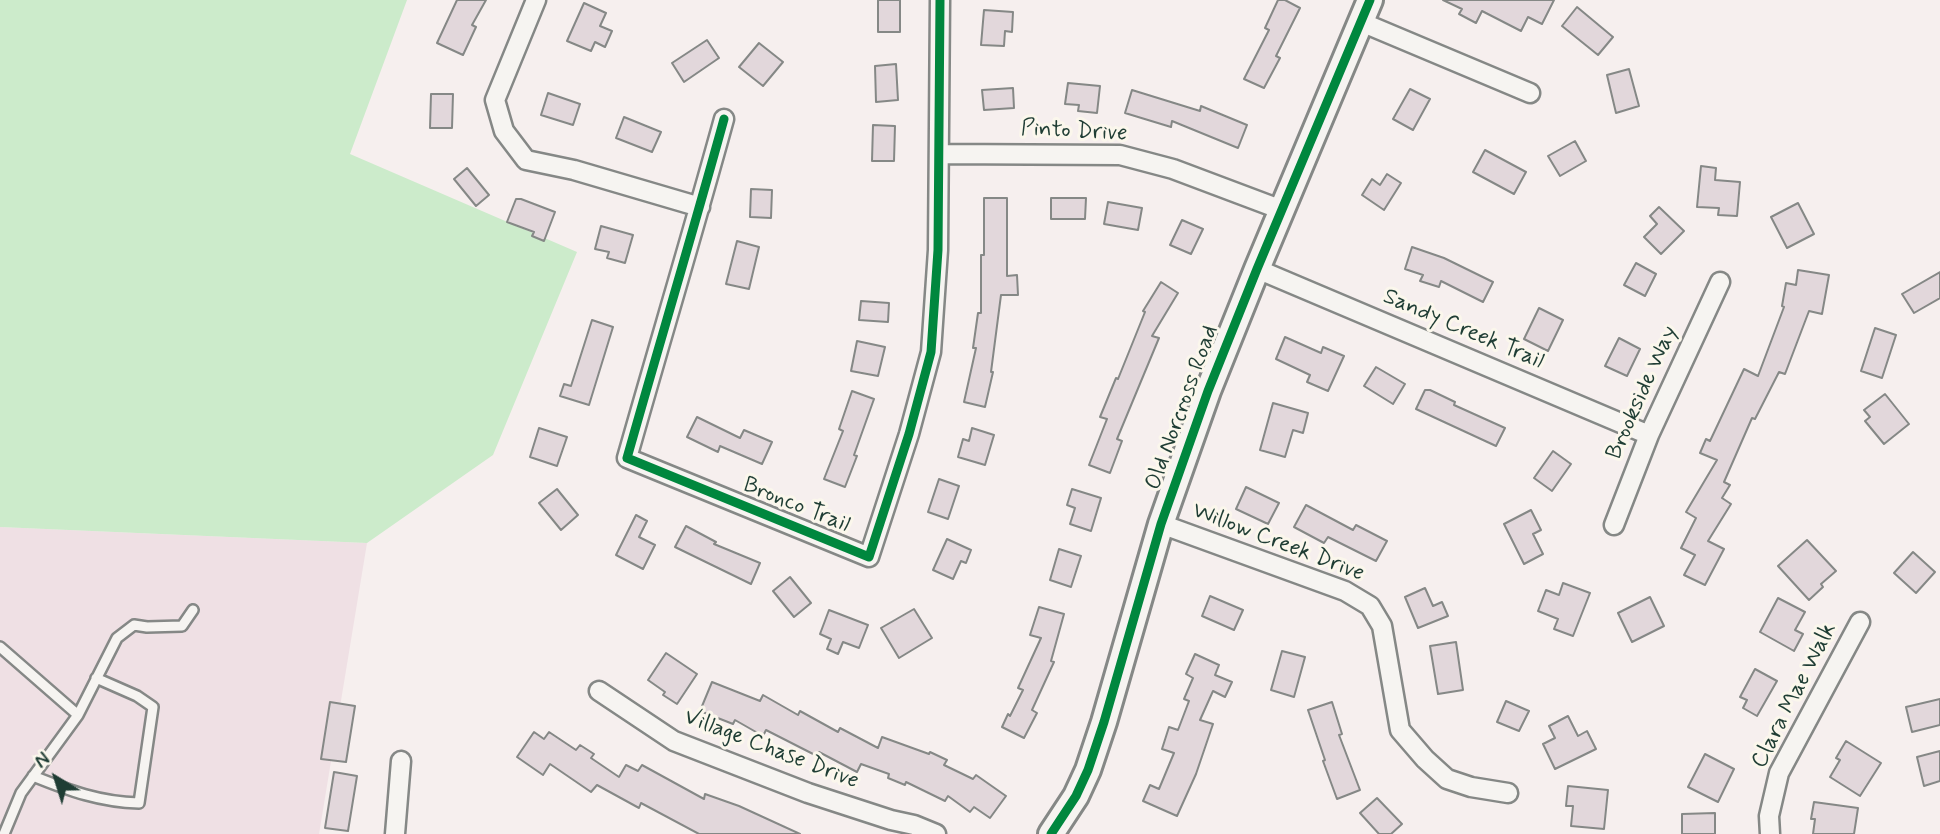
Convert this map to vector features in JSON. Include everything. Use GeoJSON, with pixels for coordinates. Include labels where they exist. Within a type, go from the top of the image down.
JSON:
{"type":"FeatureCollection","features":[{"type":"Feature","properties":{"kind":"street"},"geometry":{"type":"LineString","coordinates":[[536,0],[495,100],[503,131],[526,160],[574,170],[700,207]]}},
{"type":"Feature","properties":{"kind":"street","name":"Bronco Trail"},"geometry":{"type":"LineString","coordinates":[[724,119],[628,458],[869,557],[909,434],[931,352],[938,250],[940,0]]}},
{"type":"Feature","properties":{"kind":"street"},"geometry":{"type":"LineString","coordinates":[[1365,11],[1530,93]]}},
{"type":"Feature","properties":{"kind":"street","name":"Old Norcross Road"},"geometry":{"type":"LineString","coordinates":[[1051,834],[1076,796],[1088,770],[1161,524],[1208,391],[1365,11]]}},
{"type":"Feature","properties":{"kind":"street","name":"Pinto Drive"},"geometry":{"type":"LineString","coordinates":[[939,154],[1119,155],[1173,169],[1282,210]]}},
{"type":"Feature","properties":{"kind":"street","name":"Sandy Creek Trail"},"geometry":{"type":"LineString","coordinates":[[1257,269],[1649,435]]}},
{"type":"Feature","properties":{"kind":"street","name":"Brookside Way"},"geometry":{"type":"LineString","coordinates":[[1614,524],[1649,435],[1720,282]]}},
{"type":"Feature","properties":{"kind":"street","name":"Willow Creek Drive"},"geometry":{"type":"LineString","coordinates":[[1161,524],[1345,591],[1370,606],[1382,626],[1400,730],[1447,779],[1471,787],[1508,793]]}},
{"type":"Feature","properties":{"kind":"street","name":"Clara Mae Walk"},"geometry":{"type":"LineString","coordinates":[[1770,834],[1769,816],[1779,774],[1860,622]]}},
{"type":"Feature","properties":{"kind":"street","name":"Village Chase Drive"},"geometry":{"type":"LineString","coordinates":[[599,691],[674,741],[808,793],[936,834]]}},
{"type":"Feature","properties":{"kind":"street"},"geometry":{"type":"LineString","coordinates":[[395,834],[401,761]]}},
{"type":"Feature","properties":{"kind":"lane"},"geometry":{"type":"LineString","coordinates":[[4,834],[21,793],[78,715],[117,638],[134,625],[182,626],[193,610]]}},
{"type":"Feature","properties":{"kind":"lane"},"geometry":{"type":"LineString","coordinates":[[0,647],[78,715]]}},
{"type":"Feature","properties":{"kind":"lane"},"geometry":{"type":"LineString","coordinates":[[33,776],[77,794],[116,803],[139,803],[153,707],[137,696],[96,678]]}},
{"type":"Feature","properties":{"kind":"shaded area"},"geometry":{"type":"Polygon","coordinates":[[[0,527],[367,543],[319,834],[0,834],[0,527]]]}},
{"type":"Feature","properties":{"kind":"green space"},"geometry":{"type":"Polygon","coordinates":[[[0,0],[407,0],[350,154],[577,252],[493,455],[367,543],[0,527],[0,0]]]}},
{"type":"Feature","properties":{"kind":"building"},"geometry":{"type":"Polygon","coordinates":[[[457,0],[486,0],[472,25],[476,27],[463,55],[437,43],[457,0]]]}},
{"type":"Feature","properties":{"kind":"building"},"geometry":{"type":"Polygon","coordinates":[[[878,0],[900,0],[900,32],[878,32],[878,0]]]}},
{"type":"Feature","properties":{"kind":"building"},"geometry":{"type":"Polygon","coordinates":[[[1278,0],[1285,0],[1300,8],[1276,56],[1280,58],[1264,88],[1244,79],[1269,30],[1265,28],[1278,0]]]}},
{"type":"Feature","properties":{"kind":"building"},"geometry":{"type":"Polygon","coordinates":[[[1443,0],[1554,0],[1542,24],[1528,17],[1521,31],[1482,11],[1476,23],[1459,14],[1462,9],[1443,0]]]}},
{"type":"Feature","properties":{"kind":"building"},"geometry":{"type":"Polygon","coordinates":[[[584,3],[606,13],[600,26],[612,31],[605,47],[595,42],[591,51],[567,41],[584,3]]]}},
{"type":"Feature","properties":{"kind":"building"},"geometry":{"type":"Polygon","coordinates":[[[1577,7],[1613,37],[1598,55],[1562,26],[1577,7]]]}},
{"type":"Feature","properties":{"kind":"building"},"geometry":{"type":"Polygon","coordinates":[[[984,10],[1013,12],[1012,32],[1005,31],[1004,46],[981,45],[984,10]]]}},
{"type":"Feature","properties":{"kind":"building"},"geometry":{"type":"Polygon","coordinates":[[[707,40],[719,58],[684,82],[672,63],[707,40]]]}},
{"type":"Feature","properties":{"kind":"building"},"geometry":{"type":"Polygon","coordinates":[[[759,43],[783,62],[763,86],[739,67],[759,43]]]}},
{"type":"Feature","properties":{"kind":"building"},"geometry":{"type":"Polygon","coordinates":[[[896,64],[898,100],[876,102],[875,66],[896,64]]]}},
{"type":"Feature","properties":{"kind":"building"},"geometry":{"type":"Polygon","coordinates":[[[1629,69],[1639,106],[1616,113],[1607,75],[1629,69]]]}},
{"type":"Feature","properties":{"kind":"building"},"geometry":{"type":"Polygon","coordinates":[[[1068,83],[1100,86],[1097,113],[1078,111],[1079,105],[1065,104],[1068,83]]]}},
{"type":"Feature","properties":{"kind":"building"},"geometry":{"type":"Polygon","coordinates":[[[1013,88],[1014,108],[984,110],[982,90],[1013,88]]]}},
{"type":"Feature","properties":{"kind":"building"},"geometry":{"type":"Polygon","coordinates":[[[1410,89],[1430,99],[1413,130],[1393,119],[1410,89]]]}},
{"type":"Feature","properties":{"kind":"building"},"geometry":{"type":"Polygon","coordinates":[[[1132,90],[1200,111],[1201,106],[1247,125],[1238,148],[1172,121],[1171,127],[1125,113],[1132,90]]]}},
{"type":"Feature","properties":{"kind":"building"},"geometry":{"type":"Polygon","coordinates":[[[548,93],[580,104],[573,125],[541,115],[548,93]]]}},
{"type":"Feature","properties":{"kind":"building"},"geometry":{"type":"Polygon","coordinates":[[[431,94],[453,94],[452,128],[430,128],[431,94]]]}},
{"type":"Feature","properties":{"kind":"building"},"geometry":{"type":"Polygon","coordinates":[[[624,117],[661,132],[652,152],[616,138],[624,117]]]}},
{"type":"Feature","properties":{"kind":"building"},"geometry":{"type":"Polygon","coordinates":[[[873,125],[895,126],[894,161],[872,161],[873,125]]]}},
{"type":"Feature","properties":{"kind":"building"},"geometry":{"type":"Polygon","coordinates":[[[1575,141],[1586,161],[1560,176],[1548,156],[1575,141]]]}},
{"type":"Feature","properties":{"kind":"building"},"geometry":{"type":"Polygon","coordinates":[[[1485,150],[1526,172],[1514,194],[1473,172],[1485,150]]]}},
{"type":"Feature","properties":{"kind":"building"},"geometry":{"type":"Polygon","coordinates":[[[1701,166],[1716,168],[1715,180],[1740,182],[1737,216],[1718,215],[1719,208],[1697,207],[1701,166]]]}},
{"type":"Feature","properties":{"kind":"building"},"geometry":{"type":"Polygon","coordinates":[[[467,168],[489,195],[476,206],[454,179],[467,168]]]}},
{"type":"Feature","properties":{"kind":"building"},"geometry":{"type":"Polygon","coordinates":[[[1387,174],[1401,183],[1384,210],[1362,195],[1372,179],[1380,185],[1387,174]]]}},
{"type":"Feature","properties":{"kind":"building"},"geometry":{"type":"Polygon","coordinates":[[[751,189],[772,190],[771,218],[750,217],[751,189]]]}},
{"type":"Feature","properties":{"kind":"building"},"geometry":{"type":"Polygon","coordinates":[[[984,198],[1007,198],[1007,276],[1017,275],[1018,295],[1001,295],[993,372],[985,407],[964,402],[976,348],[973,348],[978,313],[981,313],[984,198]]]}},
{"type":"Feature","properties":{"kind":"building"},"geometry":{"type":"Polygon","coordinates":[[[1051,198],[1086,198],[1085,219],[1051,219],[1051,198]]]}},
{"type":"Feature","properties":{"kind":"building"},"geometry":{"type":"Polygon","coordinates":[[[516,199],[555,212],[544,241],[532,236],[534,232],[507,222],[516,199]]]}},
{"type":"Feature","properties":{"kind":"building"},"geometry":{"type":"Polygon","coordinates":[[[1108,202],[1142,208],[1138,230],[1104,224],[1108,202]]]}},
{"type":"Feature","properties":{"kind":"building"},"geometry":{"type":"Polygon","coordinates":[[[1798,203],[1814,234],[1787,248],[1771,217],[1798,203]]]}},
{"type":"Feature","properties":{"kind":"building"},"geometry":{"type":"Polygon","coordinates":[[[1659,207],[1684,231],[1661,254],[1644,237],[1657,224],[1650,216],[1659,207]]]}},
{"type":"Feature","properties":{"kind":"building"},"geometry":{"type":"Polygon","coordinates":[[[1182,220],[1203,229],[1191,254],[1170,245],[1182,220]]]}},
{"type":"Feature","properties":{"kind":"building"},"geometry":{"type":"Polygon","coordinates":[[[601,226],[633,235],[625,263],[607,258],[609,252],[595,249],[601,226]]]}},
{"type":"Feature","properties":{"kind":"building"},"geometry":{"type":"Polygon","coordinates":[[[737,241],[759,247],[749,289],[726,284],[737,241]]]}},
{"type":"Feature","properties":{"kind":"building"},"geometry":{"type":"Polygon","coordinates":[[[1412,247],[1444,258],[1493,282],[1483,302],[1441,281],[1439,287],[1420,281],[1423,275],[1405,269],[1412,247]]]}},
{"type":"Feature","properties":{"kind":"building"},"geometry":{"type":"Polygon","coordinates":[[[1636,263],[1656,274],[1645,296],[1624,285],[1636,263]]]}},
{"type":"Feature","properties":{"kind":"building"},"geometry":{"type":"Polygon","coordinates":[[[1798,270],[1829,275],[1822,314],[1809,311],[1785,374],[1779,372],[1755,419],[1752,418],[1724,482],[1730,485],[1722,498],[1731,504],[1708,541],[1724,549],[1705,585],[1684,575],[1695,555],[1681,548],[1696,518],[1686,512],[1717,460],[1700,453],[1706,439],[1710,441],[1744,369],[1758,376],[1784,307],[1786,283],[1796,285],[1798,270]]]}},
{"type":"Feature","properties":{"kind":"building"},"geometry":{"type":"Polygon","coordinates":[[[1940,272],[1940,298],[1914,313],[1902,294],[1940,272]]]}},
{"type":"Feature","properties":{"kind":"building"},"geometry":{"type":"Polygon","coordinates":[[[1161,282],[1178,293],[1152,336],[1159,338],[1117,439],[1122,441],[1110,473],[1089,465],[1107,419],[1100,417],[1116,378],[1118,379],[1145,312],[1143,311],[1161,282]]]}},
{"type":"Feature","properties":{"kind":"building"},"geometry":{"type":"Polygon","coordinates":[[[861,301],[889,303],[888,322],[859,320],[861,301]]]}},
{"type":"Feature","properties":{"kind":"building"},"geometry":{"type":"Polygon","coordinates":[[[1539,308],[1563,320],[1548,351],[1524,339],[1539,308]]]}},
{"type":"Feature","properties":{"kind":"building"},"geometry":{"type":"Polygon","coordinates":[[[592,320],[613,327],[589,405],[560,396],[564,384],[571,386],[592,320]]]}},
{"type":"Feature","properties":{"kind":"building"},"geometry":{"type":"Polygon","coordinates":[[[1875,328],[1896,335],[1882,378],[1861,371],[1875,328]]]}},
{"type":"Feature","properties":{"kind":"building"},"geometry":{"type":"Polygon","coordinates":[[[1285,337],[1321,353],[1323,347],[1344,356],[1328,391],[1307,382],[1310,375],[1276,359],[1285,337]]]}},
{"type":"Feature","properties":{"kind":"building"},"geometry":{"type":"Polygon","coordinates":[[[1619,338],[1640,349],[1627,376],[1605,366],[1619,338]]]}},
{"type":"Feature","properties":{"kind":"building"},"geometry":{"type":"Polygon","coordinates":[[[857,341],[885,347],[878,376],[851,371],[857,341]]]}},
{"type":"Feature","properties":{"kind":"building"},"geometry":{"type":"Polygon","coordinates":[[[1376,367],[1405,384],[1393,404],[1364,386],[1376,367]]]}},
{"type":"Feature","properties":{"kind":"building"},"geometry":{"type":"Polygon","coordinates":[[[1425,390],[1430,390],[1455,402],[1454,405],[1505,428],[1496,446],[1416,409],[1425,390]]]}},
{"type":"Feature","properties":{"kind":"building"},"geometry":{"type":"Polygon","coordinates":[[[852,391],[874,399],[845,487],[824,479],[843,431],[839,429],[852,391]]]}},
{"type":"Feature","properties":{"kind":"building"},"geometry":{"type":"Polygon","coordinates":[[[1885,394],[1909,424],[1884,444],[1865,421],[1870,417],[1864,410],[1885,394]]]}},
{"type":"Feature","properties":{"kind":"building"},"geometry":{"type":"Polygon","coordinates":[[[1273,403],[1308,413],[1303,433],[1293,430],[1285,457],[1260,450],[1273,403]]]}},
{"type":"Feature","properties":{"kind":"building"},"geometry":{"type":"Polygon","coordinates":[[[697,417],[740,438],[744,430],[772,442],[762,464],[720,446],[718,452],[687,437],[697,417]]]}},
{"type":"Feature","properties":{"kind":"building"},"geometry":{"type":"Polygon","coordinates":[[[539,428],[567,437],[557,466],[530,457],[539,428]]]}},
{"type":"Feature","properties":{"kind":"building"},"geometry":{"type":"Polygon","coordinates":[[[972,428],[994,435],[985,465],[958,457],[963,439],[969,441],[972,428]]]}},
{"type":"Feature","properties":{"kind":"building"},"geometry":{"type":"Polygon","coordinates":[[[1553,451],[1571,464],[1552,491],[1534,478],[1553,451]]]}},
{"type":"Feature","properties":{"kind":"building"},"geometry":{"type":"Polygon","coordinates":[[[939,479],[959,486],[948,519],[928,512],[939,479]]]}},
{"type":"Feature","properties":{"kind":"building"},"geometry":{"type":"Polygon","coordinates":[[[1246,487],[1279,503],[1268,524],[1236,509],[1246,487]]]}},
{"type":"Feature","properties":{"kind":"building"},"geometry":{"type":"Polygon","coordinates":[[[557,489],[578,515],[561,530],[539,503],[557,489]]]}},
{"type":"Feature","properties":{"kind":"building"},"geometry":{"type":"Polygon","coordinates":[[[1072,489],[1101,498],[1091,531],[1070,524],[1075,508],[1067,505],[1072,489]]]}},
{"type":"Feature","properties":{"kind":"building"},"geometry":{"type":"Polygon","coordinates":[[[1306,505],[1353,530],[1356,525],[1387,541],[1376,561],[1328,537],[1324,543],[1294,527],[1306,505]]]}},
{"type":"Feature","properties":{"kind":"building"},"geometry":{"type":"Polygon","coordinates":[[[1531,510],[1541,530],[1533,534],[1543,554],[1524,564],[1504,524],[1531,510]]]}},
{"type":"Feature","properties":{"kind":"building"},"geometry":{"type":"Polygon","coordinates":[[[636,515],[647,521],[639,537],[655,545],[643,569],[616,555],[636,515]]]}},
{"type":"Feature","properties":{"kind":"building"},"geometry":{"type":"Polygon","coordinates":[[[686,526],[716,542],[714,544],[760,563],[751,584],[675,547],[686,526]]]}},
{"type":"Feature","properties":{"kind":"building"},"geometry":{"type":"Polygon","coordinates":[[[947,539],[971,550],[966,563],[961,561],[953,579],[933,570],[947,539]]]}},
{"type":"Feature","properties":{"kind":"building"},"geometry":{"type":"Polygon","coordinates":[[[1807,540],[1836,571],[1821,584],[1823,587],[1809,600],[1778,566],[1807,540]]]}},
{"type":"Feature","properties":{"kind":"building"},"geometry":{"type":"Polygon","coordinates":[[[1059,549],[1081,556],[1071,587],[1050,580],[1059,549]]]}},
{"type":"Feature","properties":{"kind":"building"},"geometry":{"type":"Polygon","coordinates":[[[1913,552],[1935,572],[1916,593],[1894,573],[1913,552]]]}},
{"type":"Feature","properties":{"kind":"building"},"geometry":{"type":"Polygon","coordinates":[[[790,577],[811,603],[794,617],[773,591],[790,577]]]}},
{"type":"Feature","properties":{"kind":"building"},"geometry":{"type":"Polygon","coordinates":[[[1563,583],[1590,593],[1573,636],[1554,629],[1558,619],[1538,611],[1546,590],[1559,595],[1563,583]]]}},
{"type":"Feature","properties":{"kind":"building"},"geometry":{"type":"Polygon","coordinates":[[[1425,588],[1433,606],[1442,602],[1448,616],[1418,628],[1405,597],[1425,588]]]}},
{"type":"Feature","properties":{"kind":"building"},"geometry":{"type":"Polygon","coordinates":[[[1210,596],[1243,610],[1234,630],[1202,616],[1210,596]]]}},
{"type":"Feature","properties":{"kind":"building"},"geometry":{"type":"Polygon","coordinates":[[[1650,597],[1664,626],[1632,642],[1618,613],[1650,597]]]}},
{"type":"Feature","properties":{"kind":"building"},"geometry":{"type":"Polygon","coordinates":[[[1778,598],[1805,612],[1795,630],[1803,634],[1794,651],[1760,632],[1778,598]]]}},
{"type":"Feature","properties":{"kind":"building"},"geometry":{"type":"Polygon","coordinates":[[[1039,607],[1064,614],[1051,661],[1054,662],[1032,710],[1037,713],[1024,738],[1002,727],[1023,690],[1018,688],[1041,638],[1030,635],[1039,607]]]}},
{"type":"Feature","properties":{"kind":"building"},"geometry":{"type":"Polygon","coordinates":[[[914,609],[932,638],[899,658],[881,628],[914,609]]]}},
{"type":"Feature","properties":{"kind":"building"},"geometry":{"type":"Polygon","coordinates":[[[829,610],[868,625],[859,648],[843,642],[838,654],[827,649],[831,639],[820,634],[829,610]]]}},
{"type":"Feature","properties":{"kind":"building"},"geometry":{"type":"Polygon","coordinates":[[[1456,642],[1463,690],[1438,694],[1430,646],[1456,642]]]}},
{"type":"Feature","properties":{"kind":"building"},"geometry":{"type":"Polygon","coordinates":[[[1282,651],[1305,657],[1294,697],[1271,690],[1282,651]]]}},
{"type":"Feature","properties":{"kind":"building"},"geometry":{"type":"Polygon","coordinates":[[[666,653],[697,674],[677,704],[648,680],[666,653]]]}},
{"type":"Feature","properties":{"kind":"building"},"geometry":{"type":"Polygon","coordinates":[[[1195,654],[1219,665],[1215,675],[1232,682],[1225,697],[1213,691],[1200,720],[1213,724],[1196,774],[1177,816],[1143,801],[1150,785],[1159,789],[1174,753],[1162,749],[1169,727],[1178,730],[1189,701],[1184,699],[1193,678],[1186,674],[1195,654]]]}},
{"type":"Feature","properties":{"kind":"building"},"geometry":{"type":"Polygon","coordinates":[[[1755,669],[1777,681],[1757,716],[1743,708],[1747,700],[1740,697],[1755,669]]]}},
{"type":"Feature","properties":{"kind":"building"},"geometry":{"type":"Polygon","coordinates":[[[712,682],[760,701],[763,695],[798,715],[800,711],[838,732],[840,728],[878,748],[882,737],[929,754],[930,752],[947,760],[944,765],[973,779],[976,775],[1006,796],[990,818],[974,807],[970,812],[948,796],[945,801],[906,782],[905,785],[888,778],[889,774],[861,764],[857,772],[819,752],[817,756],[766,730],[763,736],[735,720],[733,724],[700,711],[712,682]]]}},
{"type":"Feature","properties":{"kind":"building"},"geometry":{"type":"Polygon","coordinates":[[[1940,699],[1940,725],[1912,732],[1906,707],[1940,699]]]}},
{"type":"Feature","properties":{"kind":"building"},"geometry":{"type":"Polygon","coordinates":[[[1506,701],[1529,711],[1519,731],[1497,722],[1506,701]]]}},
{"type":"Feature","properties":{"kind":"building"},"geometry":{"type":"Polygon","coordinates":[[[330,702],[355,706],[346,762],[321,759],[330,702]]]}},
{"type":"Feature","properties":{"kind":"building"},"geometry":{"type":"Polygon","coordinates":[[[1332,702],[1342,734],[1339,735],[1360,790],[1337,799],[1308,710],[1332,702]]]}},
{"type":"Feature","properties":{"kind":"building"},"geometry":{"type":"Polygon","coordinates":[[[1568,716],[1578,736],[1587,731],[1596,749],[1555,769],[1543,744],[1555,738],[1549,726],[1568,716]]]}},
{"type":"Feature","properties":{"kind":"building"},"geometry":{"type":"Polygon","coordinates":[[[534,732],[544,739],[549,732],[576,750],[580,745],[594,754],[591,758],[619,777],[626,765],[638,771],[642,765],[704,799],[705,794],[739,806],[800,834],[699,834],[641,803],[639,808],[597,785],[591,792],[550,764],[543,775],[517,757],[534,732]]]}},
{"type":"Feature","properties":{"kind":"building"},"geometry":{"type":"Polygon","coordinates":[[[1846,741],[1881,763],[1860,796],[1830,777],[1840,760],[1836,758],[1846,741]]]}},
{"type":"Feature","properties":{"kind":"building"},"geometry":{"type":"Polygon","coordinates":[[[1940,751],[1940,781],[1924,786],[1917,757],[1940,751]]]}},
{"type":"Feature","properties":{"kind":"building"},"geometry":{"type":"Polygon","coordinates":[[[1705,754],[1734,769],[1718,802],[1688,787],[1705,754]]]}},
{"type":"Feature","properties":{"kind":"building"},"geometry":{"type":"Polygon","coordinates":[[[334,772],[357,776],[348,831],[325,828],[334,772]]]}},
{"type":"Feature","properties":{"kind":"building"},"geometry":{"type":"Polygon","coordinates":[[[1568,786],[1608,790],[1604,829],[1571,826],[1573,806],[1566,806],[1568,786]]]}},
{"type":"Feature","properties":{"kind":"building"},"geometry":{"type":"Polygon","coordinates":[[[1377,798],[1402,824],[1391,834],[1379,834],[1360,813],[1377,798]]]}},
{"type":"Feature","properties":{"kind":"building"},"geometry":{"type":"Polygon","coordinates":[[[1814,802],[1858,808],[1854,834],[1813,834],[1815,819],[1811,819],[1814,802]]]}},
{"type":"Feature","properties":{"kind":"building"},"geometry":{"type":"Polygon","coordinates":[[[1715,813],[1715,834],[1682,834],[1682,814],[1715,813]]]}},
{"type":"Feature","properties":{"kind":"cycle path"},"geometry":{"type":"LineString","coordinates":[[724,119],[627,458],[869,557],[909,434],[931,352],[938,250],[940,0]]}},
{"type":"Feature","properties":{"kind":"cycle path"},"geometry":{"type":"LineString","coordinates":[[1051,834],[1076,796],[1088,770],[1161,524],[1208,391],[1370,0]]}}]}
